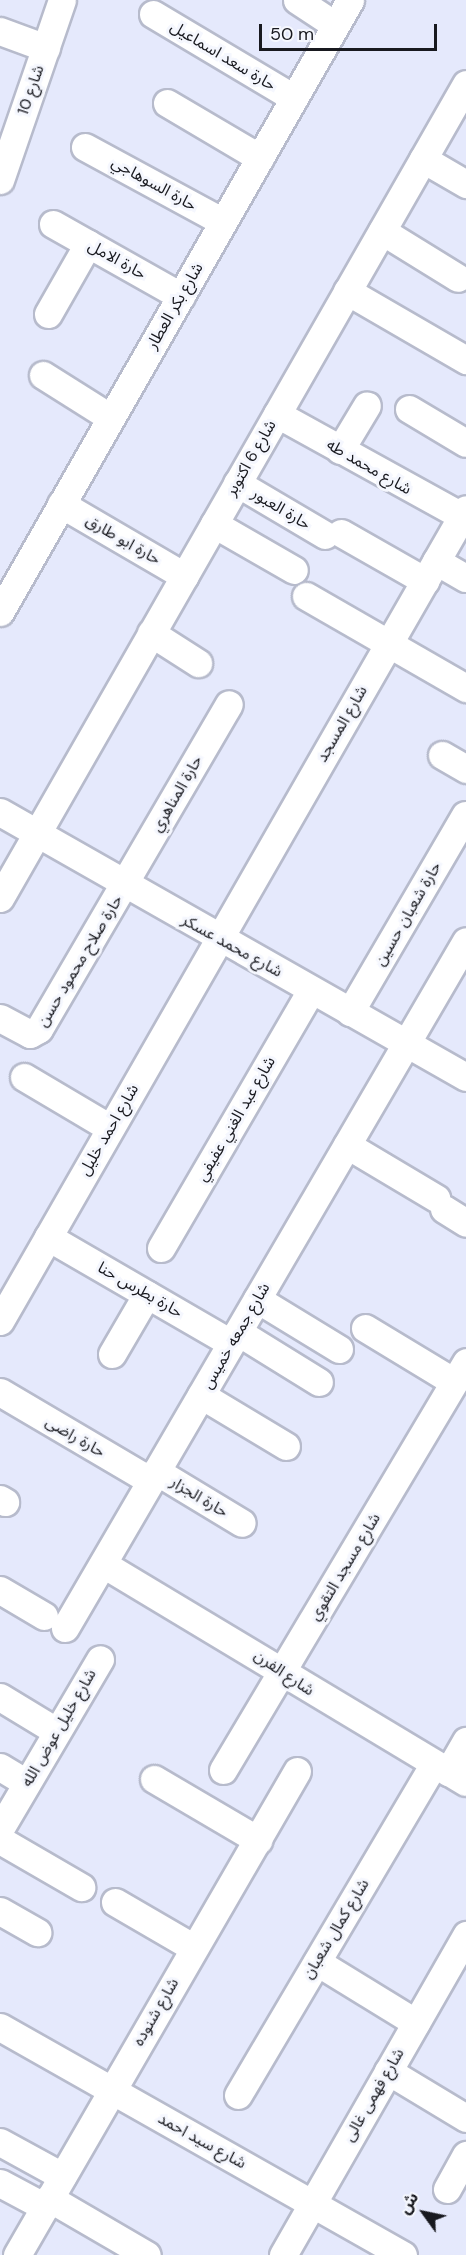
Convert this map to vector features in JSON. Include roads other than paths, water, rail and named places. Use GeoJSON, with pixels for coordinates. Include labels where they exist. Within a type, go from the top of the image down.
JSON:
{"type":"FeatureCollection","features":[{"type":"Feature","properties":{"kind":"street","name":"شارع 10"},"geometry":{"type":"LineString","coordinates":[[0,180],[63,0]]}},
{"type":"Feature","properties":{"kind":"street"},"geometry":{"type":"LineString","coordinates":[[297,0],[335,25]]}},
{"type":"Feature","properties":{"kind":"street","name":"شارع بكر العطار"},"geometry":{"type":"LineString","coordinates":[[0,612],[350,0]]}},
{"type":"Feature","properties":{"kind":"street","name":"حارة سعد اسماعيل"},"geometry":{"type":"LineString","coordinates":[[153,14],[294,98]]}},
{"type":"Feature","properties":{"kind":"street"},"geometry":{"type":"LineString","coordinates":[[0,31],[46,48]]}},
{"type":"Feature","properties":{"kind":"street","name":"شارع 6 اكتوبر"},"geometry":{"type":"LineString","coordinates":[[0,898],[466,84]]}},
{"type":"Feature","properties":{"kind":"street"},"geometry":{"type":"LineString","coordinates":[[167,103],[260,158]]}},
{"type":"Feature","properties":{"kind":"street","name":"حارة السوهاجي"},"geometry":{"type":"LineString","coordinates":[[85,147],[223,222]]}},
{"type":"Feature","properties":{"kind":"street"},"geometry":{"type":"LineString","coordinates":[[423,159],[466,184]]}},
{"type":"Feature","properties":{"kind":"street","name":"حارة الامل"},"geometry":{"type":"LineString","coordinates":[[53,224],[181,296]]}},
{"type":"Feature","properties":{"kind":"street"},"geometry":{"type":"LineString","coordinates":[[382,231],[458,278]]}},
{"type":"Feature","properties":{"kind":"street"},"geometry":{"type":"LineString","coordinates":[[48,314],[88,244]]}},
{"type":"Feature","properties":{"kind":"street"},"geometry":{"type":"LineString","coordinates":[[347,291],[466,360]]}},
{"type":"Feature","properties":{"kind":"street"},"geometry":{"type":"LineString","coordinates":[[43,375],[111,418]]}},
{"type":"Feature","properties":{"kind":"street"},"geometry":{"type":"LineString","coordinates":[[339,450],[367,405]]}},
{"type":"Feature","properties":{"kind":"street"},"geometry":{"type":"LineString","coordinates":[[409,409],[466,443]]}},
{"type":"Feature","properties":{"kind":"street","name":"شارع محمد طه"},"geometry":{"type":"LineString","coordinates":[[277,414],[339,450],[464,513]]}},
{"type":"Feature","properties":{"kind":"street","name":"حارة العبور"},"geometry":{"type":"LineString","coordinates":[[237,483],[333,534],[431,571],[466,578]]}},
{"type":"Feature","properties":{"kind":"street","name":"حارة ابو طارق"},"geometry":{"type":"LineString","coordinates":[[61,504],[184,576]]}},
{"type":"Feature","properties":{"kind":"street","name":"شارع المسجد"},"geometry":{"type":"LineString","coordinates":[[219,939],[464,513]]}},
{"type":"Feature","properties":{"kind":"street"},"geometry":{"type":"LineString","coordinates":[[214,524],[294,570]]}},
{"type":"Feature","properties":{"kind":"street"},"geometry":{"type":"LineString","coordinates":[[306,596],[466,688]]}},
{"type":"Feature","properties":{"kind":"street"},"geometry":{"type":"LineString","coordinates":[[151,633],[198,663]]}},
{"type":"Feature","properties":{"kind":"street","name":"حارة المناهري"},"geometry":{"type":"LineString","coordinates":[[125,885],[229,704]]}},
{"type":"Feature","properties":{"kind":"street"},"geometry":{"type":"LineString","coordinates":[[442,755],[466,769]]}},
{"type":"Feature","properties":{"kind":"street","name":"شارع محمد عسكر"},"geometry":{"type":"LineString","coordinates":[[0,812],[219,939],[466,1077]]}},
{"type":"Feature","properties":{"kind":"street","name":"حارة شعبان حسين"},"geometry":{"type":"LineString","coordinates":[[350,1012],[465,815]]}},
{"type":"Feature","properties":{"kind":"street","name":"حارة صلاح محمود حسن"},"geometry":{"type":"LineString","coordinates":[[0,1017],[35,1034],[125,885]]}},
{"type":"Feature","properties":{"kind":"street","name":"شارع احمد خليل"},"geometry":{"type":"LineString","coordinates":[[0,1321],[8,1289],[48,1237],[219,939]]}},
{"type":"Feature","properties":{"kind":"street","name":"شارع جمعه خميس"},"geometry":{"type":"LineString","coordinates":[[0,1590],[54,1622],[103,1564],[407,1043],[462,956]]}},
{"type":"Feature","properties":{"kind":"street","name":"شارع عبد الغني عفيفي"},"geometry":{"type":"LineString","coordinates":[[161,1248],[311,990]]}},
{"type":"Feature","properties":{"kind":"street"},"geometry":{"type":"LineString","coordinates":[[24,1077],[110,1128]]}},
{"type":"Feature","properties":{"kind":"street"},"geometry":{"type":"LineString","coordinates":[[347,1145],[449,1210]]}},
{"type":"Feature","properties":{"kind":"street","name":"حارة بطرس حنا"},"geometry":{"type":"LineString","coordinates":[[48,1237],[147,1294],[319,1383]]}},
{"type":"Feature","properties":{"kind":"street"},"geometry":{"type":"LineString","coordinates":[[112,1354],[147,1294]]}},
{"type":"Feature","properties":{"kind":"street"},"geometry":{"type":"LineString","coordinates":[[257,1299],[339,1349]]}},
{"type":"Feature","properties":{"kind":"street"},"geometry":{"type":"LineString","coordinates":[[365,1328],[460,1372]]}},
{"type":"Feature","properties":{"kind":"street","name":"شارع مسجد التقوي"},"geometry":{"type":"LineString","coordinates":[[223,1770],[460,1372]]}},
{"type":"Feature","properties":{"kind":"street","name":"حارة راضى"},"geometry":{"type":"LineString","coordinates":[[0,1392],[154,1476]]}},
{"type":"Feature","properties":{"kind":"street"},"geometry":{"type":"LineString","coordinates":[[201,1395],[286,1446]]}},
{"type":"Feature","properties":{"kind":"street","name":"حارة الجزار"},"geometry":{"type":"LineString","coordinates":[[154,1476],[242,1523]]}},
{"type":"Feature","properties":{"kind":"street","name":"شارع الفرن"},"geometry":{"type":"LineString","coordinates":[[103,1564],[284,1669],[336,1707],[449,1772]]}},
{"type":"Feature","properties":{"kind":"street","name":"شارع خليل عوض الله"},"geometry":{"type":"LineString","coordinates":[[0,1829],[100,1659]]}},
{"type":"Feature","properties":{"kind":"street"},"geometry":{"type":"LineString","coordinates":[[0,1697],[56,1731]]}},
{"type":"Feature","properties":{"kind":"street","name":"شارع كمال شعبان"},"geometry":{"type":"LineString","coordinates":[[238,2095],[316,1962],[449,1772],[466,1741]]}},
{"type":"Feature","properties":{"kind":"street"},"geometry":{"type":"LineString","coordinates":[[0,1767],[27,1783]]}},
{"type":"Feature","properties":{"kind":"street","name":"شارع شنوده"},"geometry":{"type":"LineString","coordinates":[[17,2255],[297,1771]]}},
{"type":"Feature","properties":{"kind":"street"},"geometry":{"type":"LineString","coordinates":[[154,1779],[258,1840]]}},
{"type":"Feature","properties":{"kind":"street"},"geometry":{"type":"LineString","coordinates":[[0,1839],[81,1887]]}},
{"type":"Feature","properties":{"kind":"street"},"geometry":{"type":"LineString","coordinates":[[115,1902],[194,1948]]}},
{"type":"Feature","properties":{"kind":"street"},"geometry":{"type":"LineString","coordinates":[[0,1911],[37,1932]]}},
{"type":"Feature","properties":{"kind":"street","name":"شارع فهمى غالى"},"geometry":{"type":"LineString","coordinates":[[283,2255],[466,1935]]}},
{"type":"Feature","properties":{"kind":"street"},"geometry":{"type":"LineString","coordinates":[[316,1962],[416,2023]]}},
{"type":"Feature","properties":{"kind":"street","name":"شارع سيد احمد"},"geometry":{"type":"LineString","coordinates":[[0,2027],[403,2255]]}},
{"type":"Feature","properties":{"kind":"street"},"geometry":{"type":"LineString","coordinates":[[388,2071],[466,2118]]}},
{"type":"Feature","properties":{"kind":"street"},"geometry":{"type":"LineString","coordinates":[[0,2142],[52,2194],[147,2255]]}},
{"type":"Feature","properties":{"kind":"street"},"geometry":{"type":"LineString","coordinates":[[447,2189],[466,2155]]}},
{"type":"Feature","properties":{"kind":"street"},"geometry":{"type":"LineString","coordinates":[[0,2183],[52,2194]]}}]}
